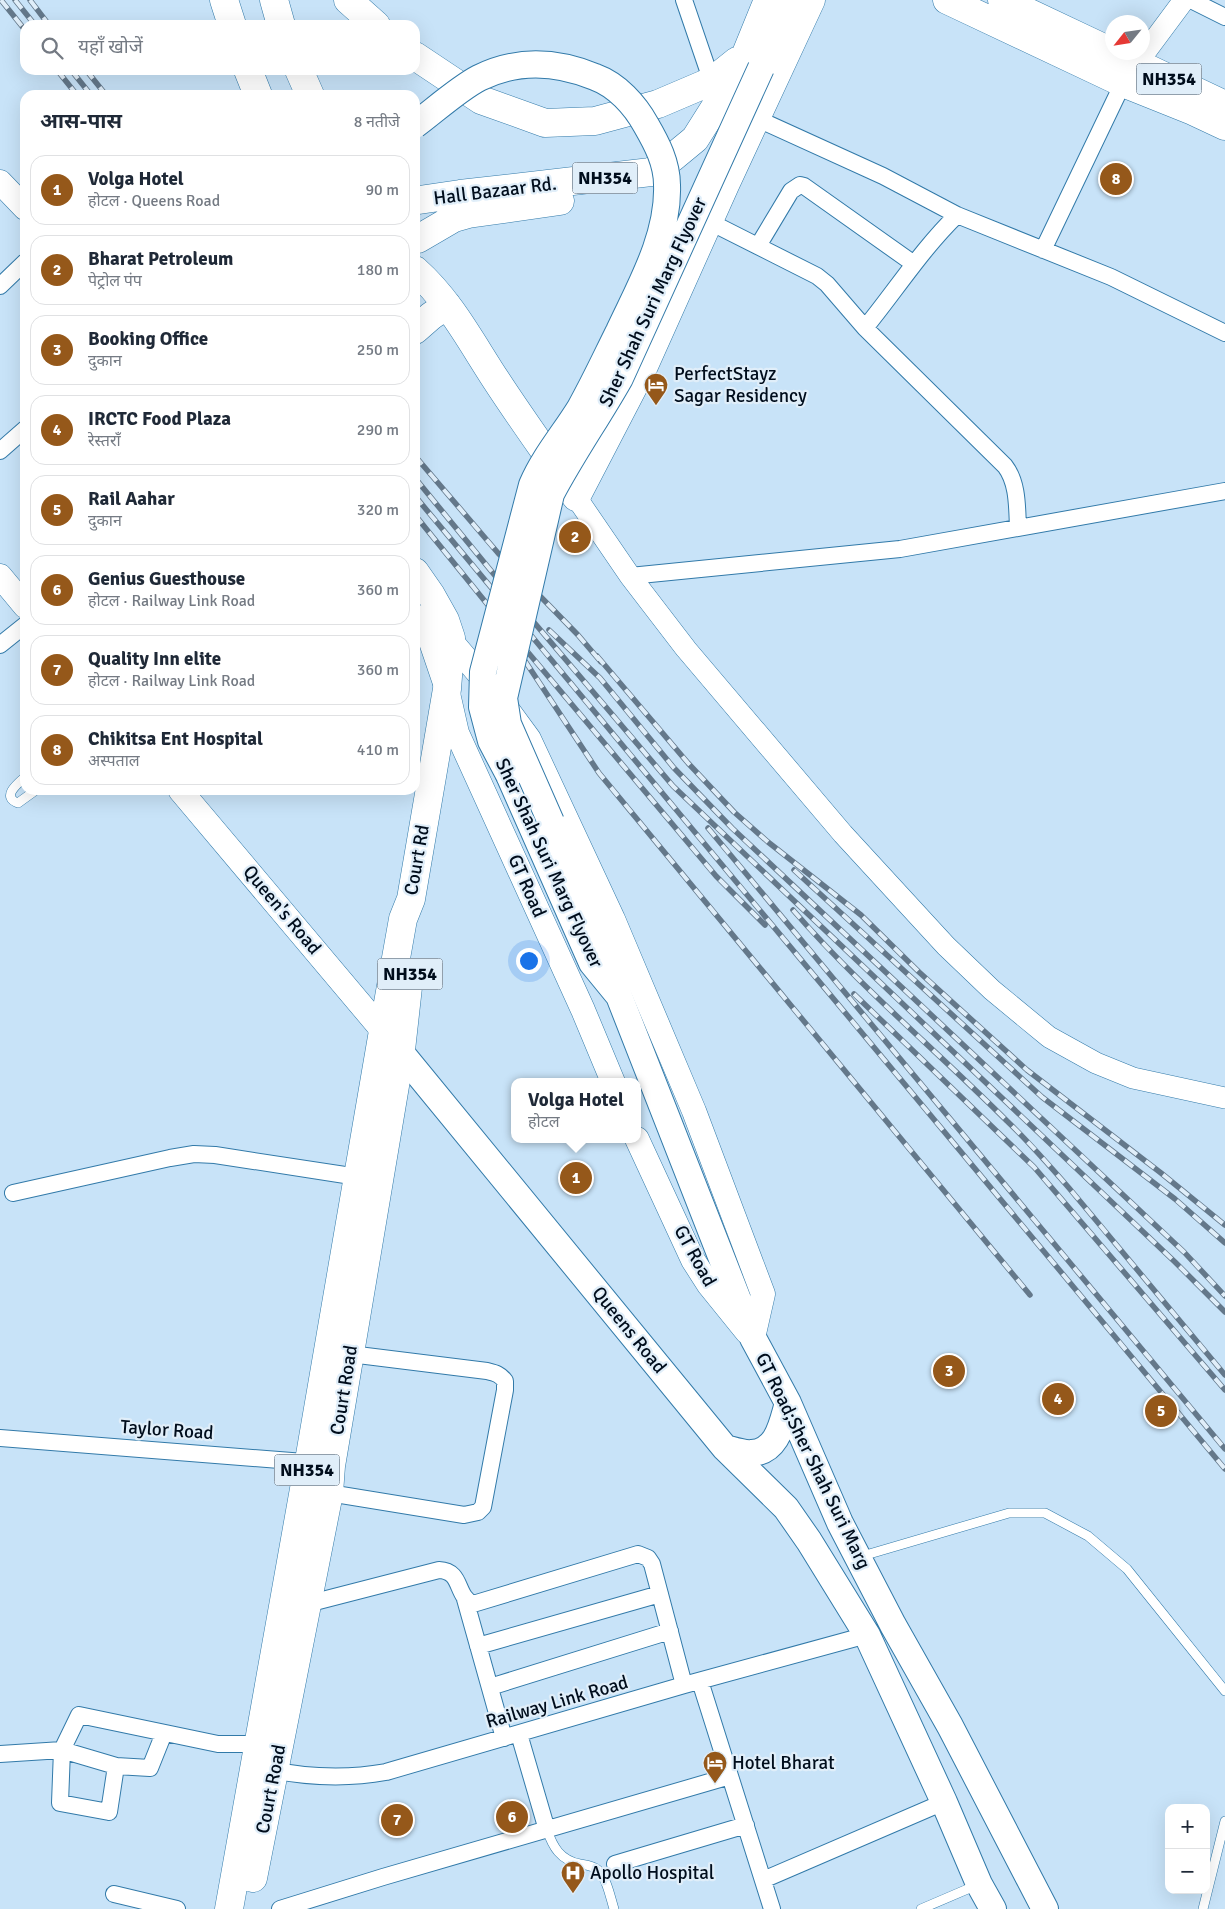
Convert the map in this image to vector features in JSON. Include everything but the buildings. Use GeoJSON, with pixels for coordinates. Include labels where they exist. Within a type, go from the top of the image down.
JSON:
{"type":"FeatureCollection","features":[{"type":"Feature","properties":{"kind":"highway"},"geometry":{"type":"LineString","coordinates":[[224,0],[230,20]]}},
{"type":"Feature","properties":{"kind":"highway"},"geometry":{"type":"LineString","coordinates":[[238,0],[244,20]]}},
{"type":"Feature","properties":{"kind":"highway"},"geometry":{"type":"LineString","coordinates":[[259,0],[265,20]]}},
{"type":"Feature","properties":{"kind":"highway"},"geometry":{"type":"LineString","coordinates":[[274,0],[280,20]]}},
{"type":"Feature","properties":{"kind":"highway"},"geometry":{"type":"LineString","coordinates":[[348,0],[370,20]]}},
{"type":"Feature","properties":{"kind":"highway","name":"NH354"},"geometry":{"type":"LineString","coordinates":[[716,91],[753,61],[768,0]]}},
{"type":"Feature","properties":{"kind":"highway"},"geometry":{"type":"LineString","coordinates":[[420,278],[447,305],[576,497],[643,368],[811,0]]}},
{"type":"Feature","properties":{"kind":"highway","name":"NH354"},"geometry":{"type":"LineString","coordinates":[[947,0],[1121,63],[1225,105]]}},
{"type":"Feature","properties":{"kind":"highway","name":"NH354"},"geometry":{"type":"LineString","coordinates":[[1002,0],[1121,63],[1193,110],[1225,126]]}},
{"type":"Feature","properties":{"kind":"highway"},"geometry":{"type":"LineString","coordinates":[[420,59],[482,100],[545,123],[594,121],[716,91]]}},
{"type":"Feature","properties":{"kind":"highway"},"geometry":{"type":"LineString","coordinates":[[250,75],[256,90]]}},
{"type":"Feature","properties":{"kind":"highway"},"geometry":{"type":"LineString","coordinates":[[263,75],[268,90]]}},
{"type":"Feature","properties":{"kind":"highway"},"geometry":{"type":"LineString","coordinates":[[286,75],[292,90]]}},
{"type":"Feature","properties":{"kind":"highway"},"geometry":{"type":"LineString","coordinates":[[300,75],[308,90]]}},
{"type":"Feature","properties":{"kind":"highway","name":"Hall Bazaar Rd."},"geometry":{"type":"LineString","coordinates":[[420,197],[651,172],[695,139],[716,91]]}},
{"type":"Feature","properties":{"kind":"highway","name":"Hall Bazaar Rd."},"geometry":{"type":"LineString","coordinates":[[420,239],[454,218],[468,214],[648,190],[704,231]]}},
{"type":"Feature","properties":{"kind":"highway","name":"NH354"},"geometry":{"type":"LineString","coordinates":[[420,206],[423,215],[420,234]]}},
{"type":"Feature","properties":{"kind":"highway"},"geometry":{"type":"LineString","coordinates":[[420,326],[447,305]]}},
{"type":"Feature","properties":{"kind":"highway","name":"NH354"},"geometry":{"type":"LineString","coordinates":[[420,579],[445,620],[451,639],[447,689]]}},
{"type":"Feature","properties":{"kind":"highway","name":"Court Rd"},"geometry":{"type":"LineString","coordinates":[[392,1040],[403,920],[411,899],[447,689]]}},
{"type":"Feature","properties":{"kind":"highway","name":"Court Road"},"geometry":{"type":"LineString","coordinates":[[229,1909],[262,1760],[320,1463],[358,1177],[392,1040]]}},
{"type":"Feature","properties":{"kind":"highway","name":"Court Road"},"geometry":{"type":"LineString","coordinates":[[246,1909],[262,1760],[307,1604],[329,1493],[320,1463],[350,1354],[392,1040]]}},
{"type":"Feature","properties":{"kind":"main road","name":"Sher Shah Suri Marg Flyover"},"geometry":{"type":"LineString","coordinates":[[618,996],[617,969],[508,724],[504,698],[551,494],[620,378],[753,61],[793,0]]}},
{"type":"Feature","properties":{"kind":"main road","name":"Sher Shah Suri Marg Flyover"},"geometry":{"type":"LineString","coordinates":[[420,121],[478,79],[498,70],[520,64],[547,63],[576,69],[600,78],[622,94],[641,116],[656,142],[664,164],[666,178],[665,211],[660,233],[634,298],[580,408],[539,468],[532,485],[483,672],[482,707],[491,740],[509,775],[592,963],[618,996]]}},
{"type":"Feature","properties":{"kind":"main road"},"geometry":{"type":"LineString","coordinates":[[0,178],[20,193]]}},
{"type":"Feature","properties":{"kind":"main road"},"geometry":{"type":"LineString","coordinates":[[0,182],[20,203]]}},
{"type":"Feature","properties":{"kind":"main road"},"geometry":{"type":"LineString","coordinates":[[3,584],[20,601]]}},
{"type":"Feature","properties":{"kind":"main road","name":"GT Road"},"geometry":{"type":"LineString","coordinates":[[420,623],[430,638],[447,689],[457,732],[579,1001],[611,1078]]}},
{"type":"Feature","properties":{"kind":"main road"},"geometry":{"type":"LineString","coordinates":[[451,639],[496,694],[529,739],[613,919],[694,1111],[763,1294],[753,1338]]}},
{"type":"Feature","properties":{"kind":"main road","name":"Queen's Road"},"geometry":{"type":"LineString","coordinates":[[184,795],[392,1040]]}},
{"type":"Feature","properties":{"kind":"main road","name":"GT Road;Sher Shah Suri Marg"},"geometry":{"type":"LineString","coordinates":[[618,996],[753,1338],[788,1403],[840,1523],[892,1624],[950,1726],[1045,1909]]}},
{"type":"Feature","properties":{"kind":"main road","name":"Queens Road"},"geometry":{"type":"LineString","coordinates":[[392,1040],[725,1448],[786,1508],[809,1541],[867,1635]]}},
{"type":"Feature","properties":{"kind":"main road","name":"GT Road"},"geometry":{"type":"LineString","coordinates":[[639,1143],[692,1260],[709,1285],[753,1338]]}},
{"type":"Feature","properties":{"kind":"main road"},"geometry":{"type":"LineString","coordinates":[[725,1448],[752,1453],[766,1449],[778,1435],[788,1403]]}},
{"type":"Feature","properties":{"kind":"main road"},"geometry":{"type":"LineString","coordinates":[[809,1541],[840,1523]]}},
{"type":"Feature","properties":{"kind":"main road"},"geometry":{"type":"LineString","coordinates":[[867,1635],[944,1802],[979,1884],[993,1909]]}},
{"type":"Feature","properties":{"kind":"street"},"geometry":{"type":"LineString","coordinates":[[684,0],[716,91],[756,119],[883,176],[957,215],[1111,276],[1225,333]]}},
{"type":"Feature","properties":{"kind":"street"},"geometry":{"type":"LineString","coordinates":[[1043,250],[1121,63],[1184,0]]}},
{"type":"Feature","properties":{"kind":"street"},"geometry":{"type":"LineString","coordinates":[[1191,0],[1225,17]]}},
{"type":"Feature","properties":{"kind":"street"},"geometry":{"type":"LineString","coordinates":[[758,246],[791,191],[800,185],[914,264]]}},
{"type":"Feature","properties":{"kind":"street"},"geometry":{"type":"LineString","coordinates":[[865,328],[937,234],[957,215]]}},
{"type":"Feature","properties":{"kind":"street"},"geometry":{"type":"LineString","coordinates":[[704,231],[758,246],[822,280],[865,328],[1005,466],[1013,480],[1016,494],[1018,528]]}},
{"type":"Feature","properties":{"kind":"street"},"geometry":{"type":"LineString","coordinates":[[0,286],[20,267]]}},
{"type":"Feature","properties":{"kind":"street"},"geometry":{"type":"LineString","coordinates":[[0,451],[20,433]]}},
{"type":"Feature","properties":{"kind":"street"},"geometry":{"type":"LineString","coordinates":[[630,576],[900,549],[1225,491]]}},
{"type":"Feature","properties":{"kind":"street"},"geometry":{"type":"LineString","coordinates":[[576,497],[630,576],[686,649],[843,834],[946,946],[992,990],[1048,1037],[1096,1063],[1133,1078],[1225,1098]]}},
{"type":"Feature","properties":{"kind":"street"},"geometry":{"type":"LineString","coordinates":[[0,645],[20,628]]}},
{"type":"Feature","properties":{"kind":"street"},"geometry":{"type":"LineString","coordinates":[[13,1193],[117,1169],[194,1154],[215,1154],[358,1177]]}},
{"type":"Feature","properties":{"kind":"street"},"geometry":{"type":"LineString","coordinates":[[329,1493],[464,1515],[478,1512],[483,1507],[504,1390],[505,1381],[503,1378],[498,1374],[487,1371],[350,1354]]}},
{"type":"Feature","properties":{"kind":"street","name":"Taylor Road"},"geometry":{"type":"LineString","coordinates":[[0,1438],[320,1463]]}},
{"type":"Feature","properties":{"kind":"street"},"geometry":{"type":"LineString","coordinates":[[465,1599],[473,1604],[478,1603],[638,1554],[648,1558],[652,1564],[684,1685]]}},
{"type":"Feature","properties":{"kind":"street"},"geometry":{"type":"LineString","coordinates":[[307,1604],[439,1570],[450,1572],[455,1577],[465,1599],[490,1686],[512,1736],[547,1830]]}},
{"type":"Feature","properties":{"kind":"street"},"geometry":{"type":"LineString","coordinates":[[478,1646],[660,1594]]}},
{"type":"Feature","properties":{"kind":"street"},"geometry":{"type":"LineString","coordinates":[[490,1686],[670,1631]]}},
{"type":"Feature","properties":{"kind":"street","name":"Railway Link Road"},"geometry":{"type":"LineString","coordinates":[[62,1750],[79,1715],[218,1744],[262,1760],[336,1777],[360,1777],[386,1772],[684,1685],[867,1635]]}},
{"type":"Feature","properties":{"kind":"street"},"geometry":{"type":"LineString","coordinates":[[700,1681],[772,1909]]}},
{"type":"Feature","properties":{"kind":"street"},"geometry":{"type":"LineString","coordinates":[[0,1754],[62,1750],[116,1766],[150,1768],[164,1733]]}},
{"type":"Feature","properties":{"kind":"street"},"geometry":{"type":"LineString","coordinates":[[62,1750],[60,1803],[109,1812],[116,1766]]}},
{"type":"Feature","properties":{"kind":"street"},"geometry":{"type":"LineString","coordinates":[[280,1909],[730,1776]]}},
{"type":"Feature","properties":{"kind":"street"},"geometry":{"type":"LineString","coordinates":[[763,1880],[944,1802]]}},
{"type":"Feature","properties":{"kind":"street"},"geometry":{"type":"LineString","coordinates":[[615,1864],[746,1825]]}},
{"type":"Feature","properties":{"kind":"street"},"geometry":{"type":"LineString","coordinates":[[114,1894],[177,1909]]}},
{"type":"Feature","properties":{"kind":"lane"},"geometry":{"type":"LineString","coordinates":[[20,782],[14,786],[10,798],[18,803],[30,795]]}},
{"type":"Feature","properties":{"kind":"lane"},"geometry":{"type":"LineString","coordinates":[[859,1557],[1009,1513],[1045,1513],[1088,1536],[1127,1569],[1225,1692]]}},
{"type":"Feature","properties":{"kind":"lane"},"geometry":{"type":"LineString","coordinates":[[1203,1909],[1225,1821]]}},
{"type":"Feature","properties":{"kind":"lane"},"geometry":{"type":"LineString","coordinates":[[547,1830],[553,1847],[564,1857],[576,1863],[592,1866],[602,1875],[614,1909]]}},
{"type":"Feature","properties":{"kind":"lane"},"geometry":{"type":"LineString","coordinates":[[921,1909],[979,1884]]}},
{"type":"Feature","properties":{"kind":"railway"},"geometry":{"type":"LineString","coordinates":[[1,0],[20,24]]}},
{"type":"Feature","properties":{"kind":"railway"},"geometry":{"type":"LineString","coordinates":[[15,0],[31,20]]}},
{"type":"Feature","properties":{"kind":"railway"},"geometry":{"type":"LineString","coordinates":[[30,0],[45,20]]}},
{"type":"Feature","properties":{"kind":"railway"},"geometry":{"type":"LineString","coordinates":[[61,75],[73,90]]}},
{"type":"Feature","properties":{"kind":"railway"},"geometry":{"type":"LineString","coordinates":[[75,75],[87,90]]}},
{"type":"Feature","properties":{"kind":"railway"},"geometry":{"type":"LineString","coordinates":[[90,75],[102,90]]}},
{"type":"Feature","properties":{"kind":"railway"},"geometry":{"type":"LineString","coordinates":[[420,462],[498,553],[578,635],[601,662]]}},
{"type":"Feature","properties":{"kind":"railway"},"geometry":{"type":"LineString","coordinates":[[420,484],[515,600],[673,786],[1175,1262],[1225,1312]]}},
{"type":"Feature","properties":{"kind":"railway"},"geometry":{"type":"LineString","coordinates":[[420,502],[1225,1469]]}},
{"type":"Feature","properties":{"kind":"railway"},"geometry":{"type":"LineString","coordinates":[[420,521],[492,610]]}},
{"type":"Feature","properties":{"kind":"railway"},"geometry":{"type":"LineString","coordinates":[[488,605],[599,773],[1030,1295]]}},
{"type":"Feature","properties":{"kind":"railway"},"geometry":{"type":"LineString","coordinates":[[549,630],[600,678],[674,768],[732,828],[1184,1252],[1225,1296]]}},
{"type":"Feature","properties":{"kind":"railway"},"geometry":{"type":"LineString","coordinates":[[521,644],[716,876],[765,925]]}},
{"type":"Feature","properties":{"kind":"railway"},"geometry":{"type":"LineString","coordinates":[[597,656],[688,763],[734,812],[768,842],[861,915],[919,972],[1027,1070],[1225,1225]]}},
{"type":"Feature","properties":{"kind":"railway"},"geometry":{"type":"LineString","coordinates":[[708,828],[1225,1449]]}},
{"type":"Feature","properties":{"kind":"railway"},"geometry":{"type":"LineString","coordinates":[[794,870],[1042,1097],[1175,1199],[1225,1243]]}},
{"type":"Feature","properties":{"kind":"railway"},"geometry":{"type":"LineString","coordinates":[[793,910],[844,965],[1031,1145],[1225,1375]]}},
{"type":"Feature","properties":{"kind":"railway"},"geometry":{"type":"LineString","coordinates":[[854,994],[1034,1167],[1225,1390]]}},
{"type":"Feature","properties":{"kind":"place","name":"Chikitsa Ent Hospital"},"geometry":{"type":"Point","coordinates":[1116,179]}},
{"type":"Feature","properties":{"kind":"place","name":"PerfectStayz Sagar Residency"},"geometry":{"type":"Point","coordinates":[656,406]}},
{"type":"Feature","properties":{"kind":"place","name":"Bharat Petroleum"},"geometry":{"type":"Point","coordinates":[575,537]}},
{"type":"Feature","properties":{"kind":"place","name":"Volga Hotel"},"geometry":{"type":"Point","coordinates":[576,1178]}},
{"type":"Feature","properties":{"kind":"place","name":"Booking Office"},"geometry":{"type":"Point","coordinates":[949,1371]}},
{"type":"Feature","properties":{"kind":"place","name":"IRCTC Food Plaza"},"geometry":{"type":"Point","coordinates":[1058,1399]}},
{"type":"Feature","properties":{"kind":"place","name":"Rail Aahar"},"geometry":{"type":"Point","coordinates":[1161,1411]}},
{"type":"Feature","properties":{"kind":"place","name":"Hotel Bharat"},"geometry":{"type":"Point","coordinates":[715,1784]}},
{"type":"Feature","properties":{"kind":"place","name":"Genius Guesthouse"},"geometry":{"type":"Point","coordinates":[512,1817]}},
{"type":"Feature","properties":{"kind":"place","name":"Quality Inn elite"},"geometry":{"type":"Point","coordinates":[397,1820]}},
{"type":"Feature","properties":{"kind":"place","name":"Apollo Hospital"},"geometry":{"type":"Point","coordinates":[573,1894]}}]}
